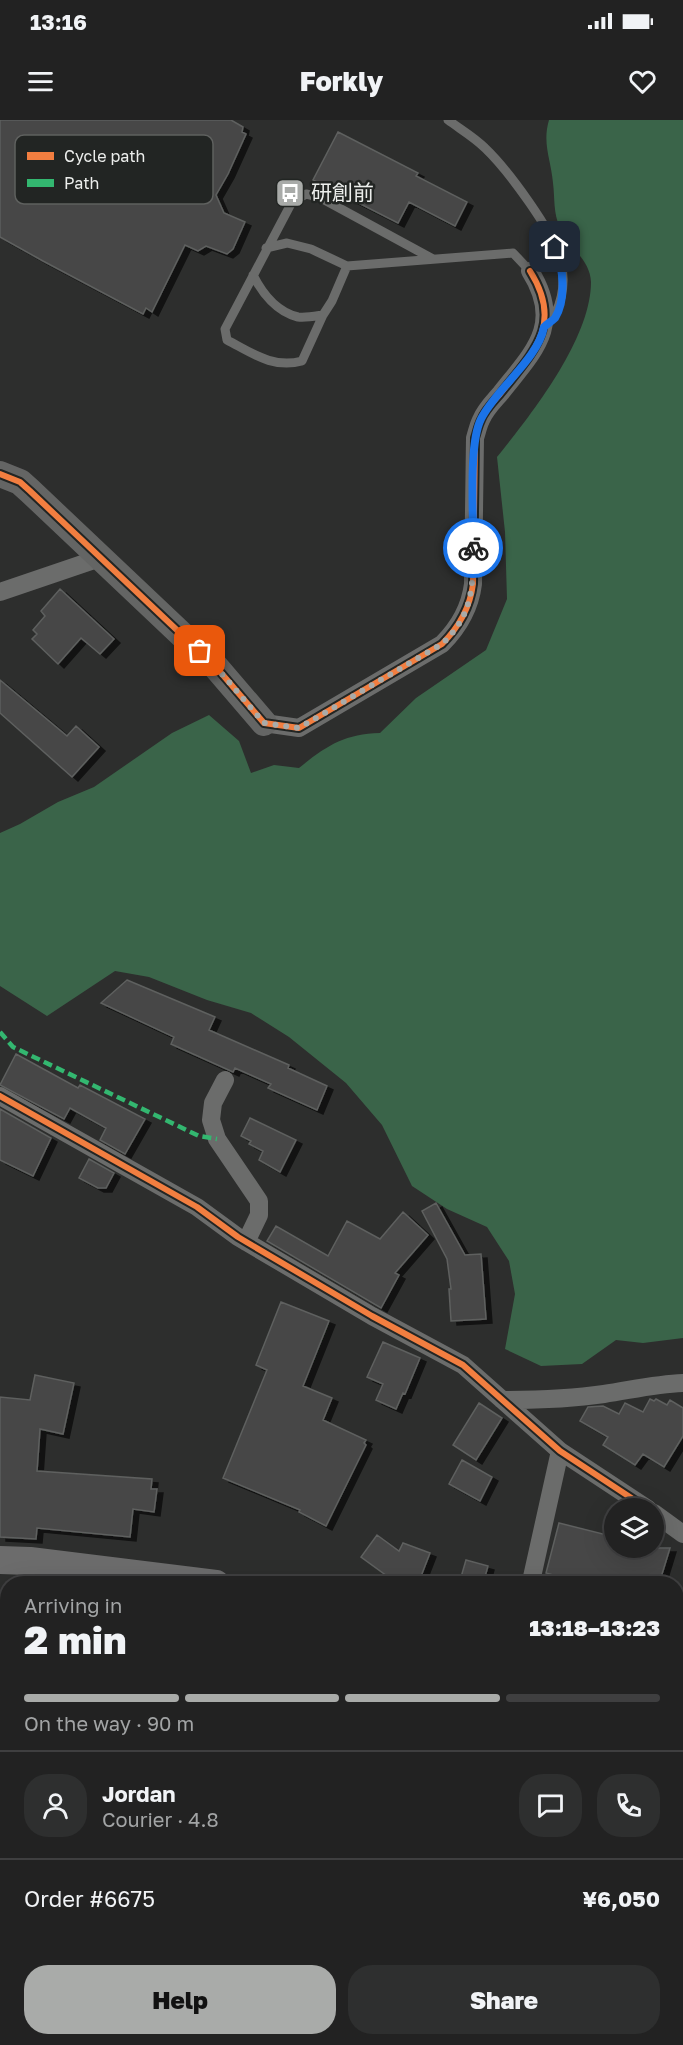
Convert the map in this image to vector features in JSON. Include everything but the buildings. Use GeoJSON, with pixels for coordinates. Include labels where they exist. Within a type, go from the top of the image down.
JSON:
{"type":"FeatureCollection","features":[{"type":"Feature","properties":{"kind":"main road"},"geometry":{"type":"LineString","coordinates":[[0,1560],[30,1561],[151,1576]]}},
{"type":"Feature","properties":{"kind":"street"},"geometry":{"type":"LineString","coordinates":[[0,474],[20,482],[216,667],[264,723],[299,728],[442,644],[452,635],[466,609],[473,584],[475,438],[481,419],[534,349],[543,333],[546,317],[543,302],[538,284],[530,271]]}},
{"type":"Feature","properties":{"kind":"street"},"geometry":{"type":"LineString","coordinates":[[0,592],[100,558]]}},
{"type":"Feature","properties":{"kind":"street"},"geometry":{"type":"LineString","coordinates":[[225,1080],[213,1103],[211,1120],[217,1139],[259,1201],[259,1215],[246,1242]]}},
{"type":"Feature","properties":{"kind":"street"},"geometry":{"type":"LineString","coordinates":[[0,1096],[197,1207],[246,1242],[372,1316],[463,1365],[560,1451],[631,1498]]}},
{"type":"Feature","properties":{"kind":"street"},"geometry":{"type":"LineString","coordinates":[[644,1388],[683,1376]]}},
{"type":"Feature","properties":{"kind":"street"},"geometry":{"type":"LineString","coordinates":[[501,1400],[551,1399],[683,1383]]}},
{"type":"Feature","properties":{"kind":"street"},"geometry":{"type":"LineString","coordinates":[[532,1576],[560,1451]]}},
{"type":"Feature","properties":{"kind":"street"},"geometry":{"type":"LineString","coordinates":[[664,1520],[683,1534]]}},
{"type":"Feature","properties":{"kind":"lane"},"geometry":{"type":"LineString","coordinates":[[448,120],[485,147],[508,174],[549,231],[562,262],[562,294],[555,318],[544,327]]}},
{"type":"Feature","properties":{"kind":"lane"},"geometry":{"type":"LineString","coordinates":[[347,266],[302,361],[289,364],[272,363],[227,340],[225,329],[266,248],[292,202],[306,194],[319,197],[433,259]]}},
{"type":"Feature","properties":{"kind":"lane"},"geometry":{"type":"LineString","coordinates":[[266,248],[287,243],[311,249],[347,266],[513,253],[530,271]]}},
{"type":"Feature","properties":{"kind":"lane"},"geometry":{"type":"LineString","coordinates":[[253,275],[261,291],[280,308],[299,317],[323,315]]}},
{"type":"Feature","properties":{"kind":"shaded area"},"geometry":{"type":"Polygon","coordinates":[[[549,120],[683,120],[683,1338],[643,1343],[616,1340],[582,1364],[541,1366],[505,1349],[515,1294],[509,1261],[487,1227],[447,1209],[412,1186],[382,1125],[346,1083],[289,1037],[251,1013],[207,1000],[149,977],[115,971],[47,1016],[0,986],[0,833],[58,802],[94,787],[172,733],[209,715],[239,741],[251,773],[274,765],[299,768],[336,743],[356,736],[380,733],[416,698],[486,650],[507,599],[505,532],[497,457],[542,398],[570,351],[588,304],[591,282],[587,266],[563,235],[556,216],[546,137],[549,120]]]}},
{"type":"Feature","properties":{"kind":"marked path"},"geometry":{"type":"LineString","coordinates":[[0,1032],[13,1047],[199,1136],[217,1139]]}},
{"type":"Feature","properties":{"kind":"cycle path"},"geometry":{"type":"LineString","coordinates":[[0,474],[20,482],[30,491],[216,667],[264,723],[299,728],[442,644],[463,617],[473,584],[475,438],[479,424],[489,406],[533,351],[544,323],[544,307],[540,290],[530,271]]}},
{"type":"Feature","properties":{"kind":"cycle path"},"geometry":{"type":"LineString","coordinates":[[0,1096],[197,1207],[238,1237],[372,1316],[463,1365],[560,1451],[631,1498]]}},
{"type":"Feature","properties":{"kind":"way so far"},"geometry":{"type":"LineString","coordinates":[[200,651],[264,723],[299,728],[442,644],[452,635],[471,597],[473,548]]}},
{"type":"Feature","properties":{"kind":"place","name":"研創前"},"geometry":{"type":"Point","coordinates":[290,193]}},
{"type":"Feature","properties":{"kind":"route"},"geometry":{"type":"LineString","coordinates":[[473,548],[475,438],[481,419],[534,349],[544,327],[555,318],[562,294],[562,262],[555,247]]}}]}
